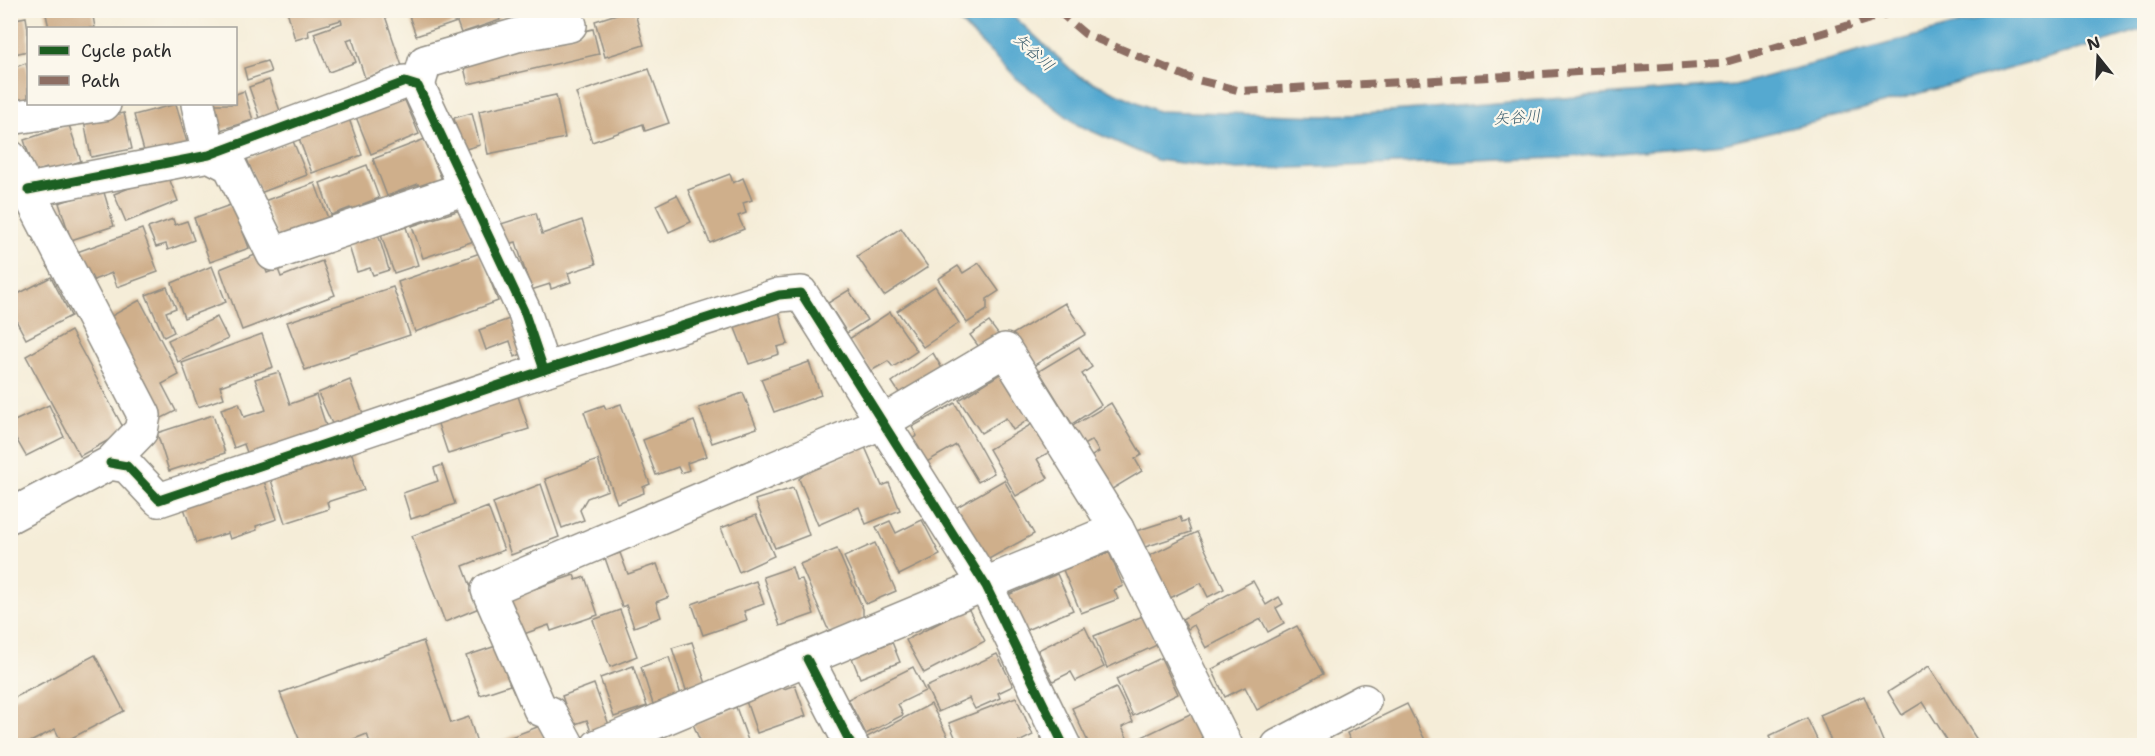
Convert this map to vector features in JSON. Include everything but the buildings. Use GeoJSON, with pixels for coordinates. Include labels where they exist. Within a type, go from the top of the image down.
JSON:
{"type":"FeatureCollection","features":[{"type":"Feature","properties":{"kind":"street"},"geometry":{"type":"LineString","coordinates":[[544,370],[524,310],[418,86],[425,62],[513,23],[570,25]]}},
{"type":"Feature","properties":{"kind":"street"},"geometry":{"type":"LineString","coordinates":[[28,190],[209,155],[405,82],[418,86]]}},
{"type":"Feature","properties":{"kind":"street"},"geometry":{"type":"LineString","coordinates":[[10,118],[97,105]]}},
{"type":"Feature","properties":{"kind":"street"},"geometry":{"type":"LineString","coordinates":[[198,105],[209,155]]}},
{"type":"Feature","properties":{"kind":"street"},"geometry":{"type":"LineString","coordinates":[[209,155],[230,166],[273,254],[466,188]]}},
{"type":"Feature","properties":{"kind":"street"},"geometry":{"type":"LineString","coordinates":[[10,157],[144,415],[141,431],[110,463],[10,516]]}},
{"type":"Feature","properties":{"kind":"street"},"geometry":{"type":"LineString","coordinates":[[110,463],[127,466],[159,500],[544,370],[779,295],[801,293],[986,586],[1064,746]]}},
{"type":"Feature","properties":{"kind":"street"},"geometry":{"type":"LineString","coordinates":[[568,746],[550,712],[540,709],[488,590],[883,422],[1005,350],[1117,530],[1226,746]]}},
{"type":"Feature","properties":{"kind":"street"},"geometry":{"type":"LineString","coordinates":[[598,746],[1117,530]]}},
{"type":"Feature","properties":{"kind":"street"},"geometry":{"type":"LineString","coordinates":[[807,659],[852,746]]}},
{"type":"Feature","properties":{"kind":"street"},"geometry":{"type":"LineString","coordinates":[[1278,746],[1364,701]]}},
{"type":"Feature","properties":{"kind":"water","name":"矢谷川"},"geometry":{"type":"Polygon","coordinates":[[[949,11],[1008,11],[1077,75],[1157,111],[1325,116],[1735,85],[2008,11],[2144,11],[2144,29],[2084,48],[1816,122],[1723,144],[1558,158],[1237,170],[1157,160],[1078,125],[1016,78],[949,11]]]}},
{"type":"Feature","properties":{"kind":"marked path"},"geometry":{"type":"LineString","coordinates":[[1057,10],[1085,34],[1190,78],[1241,91],[1719,64],[1900,10]]}},
{"type":"Feature","properties":{"kind":"cycle path"},"geometry":{"type":"LineString","coordinates":[[28,190],[209,155],[405,82],[418,86],[524,311],[544,370]]}},
{"type":"Feature","properties":{"kind":"cycle path"},"geometry":{"type":"LineString","coordinates":[[110,463],[127,466],[159,500],[544,370],[779,295],[801,293],[986,586],[1064,746]]}},
{"type":"Feature","properties":{"kind":"cycle path"},"geometry":{"type":"LineString","coordinates":[[807,659],[852,746]]}}]}
